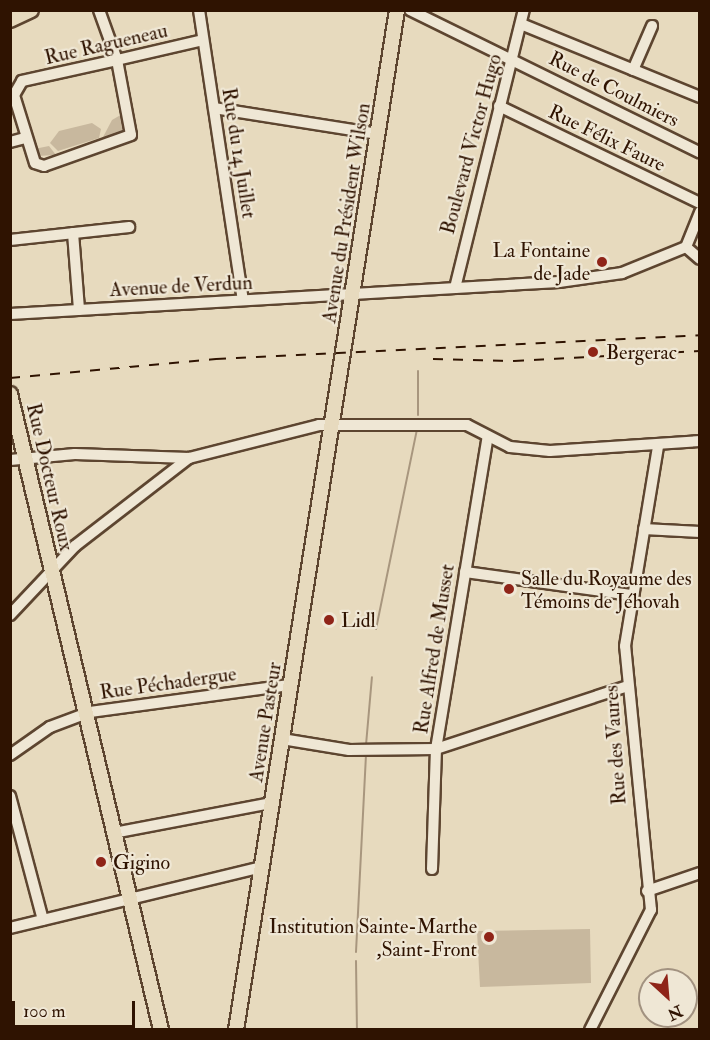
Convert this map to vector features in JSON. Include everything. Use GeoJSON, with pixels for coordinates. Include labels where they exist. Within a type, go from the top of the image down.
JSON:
{"type":"FeatureCollection","features":[{"type":"Feature","properties":{"kind":"main road"},"geometry":{"type":"LineString","coordinates":[[10,20],[31,10]]}},
{"type":"Feature","properties":{"kind":"main road","name":"Avenue du Président Wilson"},"geometry":{"type":"LineString","coordinates":[[335,421],[397,10]]}},
{"type":"Feature","properties":{"kind":"main road","name":"Rue Docteur Roux"},"geometry":{"type":"LineString","coordinates":[[10,394],[161,1029]]}},
{"type":"Feature","properties":{"kind":"main road","name":"Avenue Pasteur"},"geometry":{"type":"LineString","coordinates":[[236,1029],[335,421]]}},
{"type":"Feature","properties":{"kind":"street"},"geometry":{"type":"LineString","coordinates":[[10,142],[25,138],[30,157],[44,166],[126,140],[134,129],[117,60],[99,10]]}},
{"type":"Feature","properties":{"kind":"street","name":"Rue du 14 Juillet"},"geometry":{"type":"LineString","coordinates":[[199,10],[243,300]]}},
{"type":"Feature","properties":{"kind":"street","name":"Rue de Coulmiers"},"geometry":{"type":"LineString","coordinates":[[410,10],[425,14],[699,153]]}},
{"type":"Feature","properties":{"kind":"street","name":"Boulevard Victor Hugo"},"geometry":{"type":"LineString","coordinates":[[454,288],[524,10]]}},
{"type":"Feature","properties":{"kind":"street"},"geometry":{"type":"LineString","coordinates":[[521,24],[699,98]]}},
{"type":"Feature","properties":{"kind":"street"},"geometry":{"type":"LineString","coordinates":[[633,70],[652,26]]}},
{"type":"Feature","properties":{"kind":"street","name":"Rue Ragueneau"},"geometry":{"type":"LineString","coordinates":[[25,138],[15,87],[203,40]]}},
{"type":"Feature","properties":{"kind":"street","name":"Rue Félix Faure"},"geometry":{"type":"LineString","coordinates":[[499,106],[699,203]]}},
{"type":"Feature","properties":{"kind":"street"},"geometry":{"type":"LineString","coordinates":[[214,108],[378,134]]}},
{"type":"Feature","properties":{"kind":"street"},"geometry":{"type":"LineString","coordinates":[[699,212],[686,248],[699,259]]}},
{"type":"Feature","properties":{"kind":"street"},"geometry":{"type":"LineString","coordinates":[[10,240],[129,227]]}},
{"type":"Feature","properties":{"kind":"street"},"geometry":{"type":"LineString","coordinates":[[73,233],[79,310]]}},
{"type":"Feature","properties":{"kind":"street","name":"Avenue de Verdun"},"geometry":{"type":"LineString","coordinates":[[10,314],[595,279],[686,248]]}},
{"type":"Feature","properties":{"kind":"street"},"geometry":{"type":"LineString","coordinates":[[10,615],[52,569],[134,496],[189,458],[335,421],[436,421],[467,424],[510,447],[550,451],[658,446],[699,441]]}},
{"type":"Feature","properties":{"kind":"street","name":"Rue Alfred de Musset"},"geometry":{"type":"LineString","coordinates":[[432,869],[436,749],[488,436]]}},
{"type":"Feature","properties":{"kind":"street","name":"Rue des Vaures"},"geometry":{"type":"LineString","coordinates":[[590,1029],[651,909],[647,891],[625,646],[631,595],[658,446]]}},
{"type":"Feature","properties":{"kind":"street"},"geometry":{"type":"LineString","coordinates":[[10,460],[26,457],[166,453],[189,458]]}},
{"type":"Feature","properties":{"kind":"street"},"geometry":{"type":"LineString","coordinates":[[644,529],[699,532]]}},
{"type":"Feature","properties":{"kind":"street"},"geometry":{"type":"LineString","coordinates":[[465,572],[631,595]]}},
{"type":"Feature","properties":{"kind":"street","name":"Rue Péchadergue"},"geometry":{"type":"LineString","coordinates":[[10,755],[50,728],[85,714],[291,685]]}},
{"type":"Feature","properties":{"kind":"street"},"geometry":{"type":"LineString","coordinates":[[282,739],[349,750],[436,749],[628,686]]}},
{"type":"Feature","properties":{"kind":"street"},"geometry":{"type":"LineString","coordinates":[[10,796],[43,920]]}},
{"type":"Feature","properties":{"kind":"street"},"geometry":{"type":"LineString","coordinates":[[114,833],[272,803]]}},
{"type":"Feature","properties":{"kind":"street"},"geometry":{"type":"LineString","coordinates":[[10,928],[262,867]]}},
{"type":"Feature","properties":{"kind":"street"},"geometry":{"type":"LineString","coordinates":[[647,891],[699,873]]}},
{"type":"Feature","properties":{"kind":"shaded area"},"geometry":{"type":"Polygon","coordinates":[[[124,113],[128,131],[102,139],[112,120],[124,113]]]}},
{"type":"Feature","properties":{"kind":"shaded area"},"geometry":{"type":"Polygon","coordinates":[[[92,123],[101,129],[99,138],[58,151],[50,143],[59,131],[92,123]]]}},
{"type":"Feature","properties":{"kind":"shaded area"},"geometry":{"type":"Polygon","coordinates":[[[49,146],[56,155],[37,156],[34,149],[49,146]]]}},
{"type":"Feature","properties":{"kind":"shaded area"},"geometry":{"type":"Polygon","coordinates":[[[590,929],[591,983],[480,987],[477,931],[590,929]]]}},
{"type":"Feature","properties":{"kind":"waterway"},"geometry":{"type":"LineString","coordinates":[[418,371],[418,415]]}},
{"type":"Feature","properties":{"kind":"waterway"},"geometry":{"type":"LineString","coordinates":[[376,629],[417,429]]}},
{"type":"Feature","properties":{"kind":"waterway"},"geometry":{"type":"LineString","coordinates":[[366,745],[372,677]]}},
{"type":"Feature","properties":{"kind":"waterway"},"geometry":{"type":"LineString","coordinates":[[356,952],[366,757]]}},
{"type":"Feature","properties":{"kind":"waterway"},"geometry":{"type":"LineString","coordinates":[[356,961],[357,1030]]}},
{"type":"Feature","properties":{"kind":"railway"},"geometry":{"type":"LineString","coordinates":[[10,378],[216,359],[700,335]]}},
{"type":"Feature","properties":{"kind":"railway"},"geometry":{"type":"LineString","coordinates":[[433,359],[514,361],[700,351]]}},
{"type":"Feature","properties":{"kind":"place","name":"La Fontaine de Jade"},"geometry":{"type":"Point","coordinates":[602,262]}},
{"type":"Feature","properties":{"kind":"place","name":"Bergerac"},"geometry":{"type":"Point","coordinates":[593,352]}},
{"type":"Feature","properties":{"kind":"place","name":"Salle du Royaume des Témoins de Jéhovah"},"geometry":{"type":"Point","coordinates":[509,589]}},
{"type":"Feature","properties":{"kind":"place","name":"Lidl"},"geometry":{"type":"Point","coordinates":[329,620]}},
{"type":"Feature","properties":{"kind":"place","name":"Gigino"},"geometry":{"type":"Point","coordinates":[101,862]}},
{"type":"Feature","properties":{"kind":"place","name":"Institution Sainte-Marthe ,Saint-Front"},"geometry":{"type":"Point","coordinates":[489,937]}}]}
